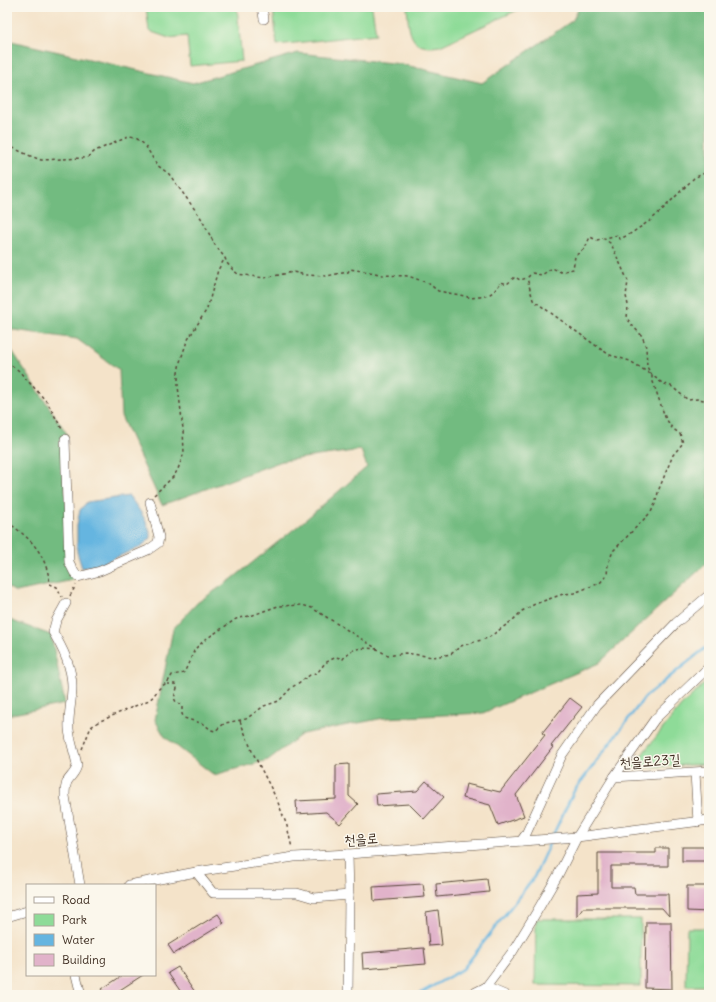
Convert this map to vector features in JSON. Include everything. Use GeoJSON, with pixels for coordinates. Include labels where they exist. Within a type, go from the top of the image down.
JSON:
{"type":"FeatureCollection","features":[{"type":"Feature","properties":{"kind":"street"},"geometry":{"type":"LineString","coordinates":[[262,7],[264,19]]}},
{"type":"Feature","properties":{"kind":"street"},"geometry":{"type":"LineString","coordinates":[[66,439],[69,562],[78,577],[100,571],[148,550],[158,544],[159,537],[150,502]]}},
{"type":"Feature","properties":{"kind":"street"},"geometry":{"type":"LineString","coordinates":[[525,841],[526,834],[562,755],[597,705],[676,623],[709,595]]}},
{"type":"Feature","properties":{"kind":"street"},"geometry":{"type":"LineString","coordinates":[[66,603],[56,621],[53,632],[71,671],[72,688],[69,712],[69,730],[77,765],[76,770],[65,786],[65,796],[80,884]]}},
{"type":"Feature","properties":{"kind":"street"},"geometry":{"type":"LineString","coordinates":[[614,777],[655,719],[709,667]]}},
{"type":"Feature","properties":{"kind":"street","name":"천을로23길"},"geometry":{"type":"LineString","coordinates":[[486,987],[513,950],[536,914],[562,869],[577,837],[614,777],[709,771]]}},
{"type":"Feature","properties":{"kind":"street"},"geometry":{"type":"LineString","coordinates":[[695,773],[698,822]]}},
{"type":"Feature","properties":{"kind":"street"},"geometry":{"type":"LineString","coordinates":[[577,837],[709,820]]}},
{"type":"Feature","properties":{"kind":"street","name":"천을로"},"geometry":{"type":"LineString","coordinates":[[134,884],[196,872],[294,857],[577,837]]}},
{"type":"Feature","properties":{"kind":"street"},"geometry":{"type":"LineString","coordinates":[[348,854],[348,995]]}},
{"type":"Feature","properties":{"kind":"street"},"geometry":{"type":"LineString","coordinates":[[196,872],[213,893],[297,893],[314,898],[349,895]]}},
{"type":"Feature","properties":{"kind":"street"},"geometry":{"type":"LineString","coordinates":[[7,917],[26,911]]}},
{"type":"Feature","properties":{"kind":"street"},"geometry":{"type":"LineString","coordinates":[[76,976],[81,994]]}},
{"type":"Feature","properties":{"kind":"street"},"geometry":{"type":"LineString","coordinates":[[470,995],[486,987],[505,995]]}},
{"type":"Feature","properties":{"kind":"path"},"geometry":{"type":"LineString","coordinates":[[7,144],[28,155],[45,160],[88,157],[95,151],[128,137],[133,137],[140,140],[157,164],[169,174],[201,218],[215,246],[225,258],[232,270],[238,274],[264,278],[293,272],[306,275],[326,276],[348,272],[350,269],[382,275],[408,276],[428,282],[438,291],[469,298],[487,296],[492,293],[501,282],[506,284],[515,278],[520,280],[527,278],[532,273],[542,275],[552,268],[561,272],[574,269],[575,256],[585,248],[590,237],[597,240],[618,235],[620,239],[630,234],[659,214],[694,178],[709,170]]}},
{"type":"Feature","properties":{"kind":"path"},"geometry":{"type":"LineString","coordinates":[[167,684],[172,675],[184,673],[195,649],[228,624],[240,617],[253,616],[278,606],[307,606],[388,656],[405,653],[433,657],[451,654],[461,646],[488,638],[513,620],[522,611],[535,604],[563,594],[580,591],[604,580],[607,575],[608,564],[613,551],[650,512],[655,504],[659,489],[673,455],[683,443],[680,434],[672,428],[666,416],[652,379],[652,375],[647,367],[646,347],[642,336],[630,324],[627,318],[627,278],[613,248],[603,238]]}},
{"type":"Feature","properties":{"kind":"path"},"geometry":{"type":"LineString","coordinates":[[150,502],[150,499],[174,476],[178,470],[184,453],[178,386],[180,362],[187,341],[207,310],[218,270],[225,258]]}},
{"type":"Feature","properties":{"kind":"path"},"geometry":{"type":"LineString","coordinates":[[527,278],[533,300],[549,314],[602,350],[610,355],[630,361],[662,383],[671,386],[688,400],[698,399],[709,401]]}},
{"type":"Feature","properties":{"kind":"path"},"geometry":{"type":"LineString","coordinates":[[7,362],[18,370],[47,402],[65,434],[66,439]]}},
{"type":"Feature","properties":{"kind":"path"},"geometry":{"type":"LineString","coordinates":[[7,522],[34,544],[48,570],[50,584],[57,588],[66,603]]}},
{"type":"Feature","properties":{"kind":"path"},"geometry":{"type":"LineString","coordinates":[[66,603],[78,577]]}},
{"type":"Feature","properties":{"kind":"path"},"geometry":{"type":"LineString","coordinates":[[77,765],[82,759],[82,748],[91,727],[98,722],[149,700],[155,696],[160,688],[167,684],[175,684],[177,688],[174,698],[176,702],[182,705],[182,714],[184,718],[204,724],[215,731],[225,723],[246,719],[264,706],[279,701],[291,688],[310,675],[318,672],[326,663],[336,658],[343,659],[347,652],[360,647],[379,650]]}},
{"type":"Feature","properties":{"kind":"path"},"geometry":{"type":"LineString","coordinates":[[240,721],[252,751],[277,800],[287,826],[294,857]]}},
{"type":"Feature","properties":{"kind":"green space"},"geometry":{"type":"Polygon","coordinates":[[[146,7],[237,7],[242,61],[190,66],[187,36],[169,38],[149,31],[146,7]]]}},
{"type":"Feature","properties":{"kind":"green space"},"geometry":{"type":"Polygon","coordinates":[[[273,7],[372,7],[376,34],[277,45],[273,7]]]}},
{"type":"Feature","properties":{"kind":"green space"},"geometry":{"type":"Polygon","coordinates":[[[407,7],[524,7],[440,46],[429,47],[422,46],[412,37],[408,24],[407,7]]]}},
{"type":"Feature","properties":{"kind":"green space"},"geometry":{"type":"Polygon","coordinates":[[[579,7],[709,7],[709,561],[599,663],[483,713],[384,718],[302,734],[268,760],[214,775],[165,737],[155,720],[173,629],[197,603],[232,579],[304,521],[367,467],[361,450],[282,461],[162,505],[121,416],[119,370],[77,339],[7,329],[7,40],[193,83],[298,53],[401,64],[482,83],[573,20],[579,7]]]}},
{"type":"Feature","properties":{"kind":"green space"},"geometry":{"type":"Polygon","coordinates":[[[7,343],[67,434],[63,462],[73,580],[16,592],[7,587],[7,343]]]}},
{"type":"Feature","properties":{"kind":"green space"},"geometry":{"type":"Polygon","coordinates":[[[7,619],[51,635],[65,704],[7,715],[7,619]]]}},
{"type":"Feature","properties":{"kind":"green space"},"geometry":{"type":"Polygon","coordinates":[[[709,679],[709,764],[631,768],[681,706],[709,679]]]}},
{"type":"Feature","properties":{"kind":"green space"},"geometry":{"type":"Polygon","coordinates":[[[536,919],[641,919],[641,986],[535,985],[536,919]]]}},
{"type":"Feature","properties":{"kind":"green space"},"geometry":{"type":"Polygon","coordinates":[[[687,928],[709,928],[709,986],[686,986],[687,928]]]}},
{"type":"Feature","properties":{"kind":"water"},"geometry":{"type":"Polygon","coordinates":[[[129,496],[146,521],[151,538],[141,547],[98,565],[82,568],[77,552],[77,525],[80,510],[87,502],[129,496]]]}},
{"type":"Feature","properties":{"kind":"building"},"geometry":{"type":"Polygon","coordinates":[[[570,698],[582,707],[551,746],[553,747],[516,795],[524,816],[498,825],[490,805],[463,798],[466,784],[500,792],[545,735],[542,733],[570,698]]]}},
{"type":"Feature","properties":{"kind":"building"},"geometry":{"type":"Polygon","coordinates":[[[349,764],[349,796],[358,804],[340,824],[326,812],[297,814],[296,801],[336,799],[336,765],[349,764]]]}},
{"type":"Feature","properties":{"kind":"building"},"geometry":{"type":"Polygon","coordinates":[[[426,781],[444,797],[424,819],[409,804],[377,806],[376,794],[417,791],[426,781]]]}},
{"type":"Feature","properties":{"kind":"building"},"geometry":{"type":"Polygon","coordinates":[[[682,847],[709,847],[709,861],[682,861],[682,847]]]}},
{"type":"Feature","properties":{"kind":"building"},"geometry":{"type":"Polygon","coordinates":[[[656,848],[668,848],[668,866],[611,866],[611,887],[634,887],[635,894],[668,894],[669,916],[662,908],[583,908],[577,917],[577,894],[598,893],[598,853],[656,853],[656,848]]]}},
{"type":"Feature","properties":{"kind":"building"},"geometry":{"type":"Polygon","coordinates":[[[487,879],[489,892],[437,897],[436,884],[487,879]]]}},
{"type":"Feature","properties":{"kind":"building"},"geometry":{"type":"Polygon","coordinates":[[[423,884],[425,897],[374,901],[373,887],[423,884]]]}},
{"type":"Feature","properties":{"kind":"building"},"geometry":{"type":"Polygon","coordinates":[[[687,886],[709,886],[709,912],[687,911],[687,886]]]}},
{"type":"Feature","properties":{"kind":"building"},"geometry":{"type":"Polygon","coordinates":[[[438,910],[442,945],[429,946],[426,912],[438,910]]]}},
{"type":"Feature","properties":{"kind":"building"},"geometry":{"type":"Polygon","coordinates":[[[218,914],[224,923],[174,954],[168,945],[218,914]]]}},
{"type":"Feature","properties":{"kind":"building"},"geometry":{"type":"Polygon","coordinates":[[[646,922],[671,922],[672,989],[645,988],[646,922]]]}},
{"type":"Feature","properties":{"kind":"building"},"geometry":{"type":"Polygon","coordinates":[[[424,948],[426,964],[363,969],[362,953],[424,948]]]}},
{"type":"Feature","properties":{"kind":"building"},"geometry":{"type":"Polygon","coordinates":[[[178,967],[197,995],[183,995],[168,973],[178,967]]]}},
{"type":"Feature","properties":{"kind":"building"},"geometry":{"type":"Polygon","coordinates":[[[122,976],[141,976],[112,995],[106,995],[102,989],[122,976]]]}},
{"type":"Feature","properties":{"kind":"waterway"},"geometry":{"type":"LineString","coordinates":[[552,837],[574,791],[645,697],[709,645]]}},
{"type":"Feature","properties":{"kind":"waterway"},"geometry":{"type":"LineString","coordinates":[[417,995],[463,969],[534,877],[550,842]]}}]}
